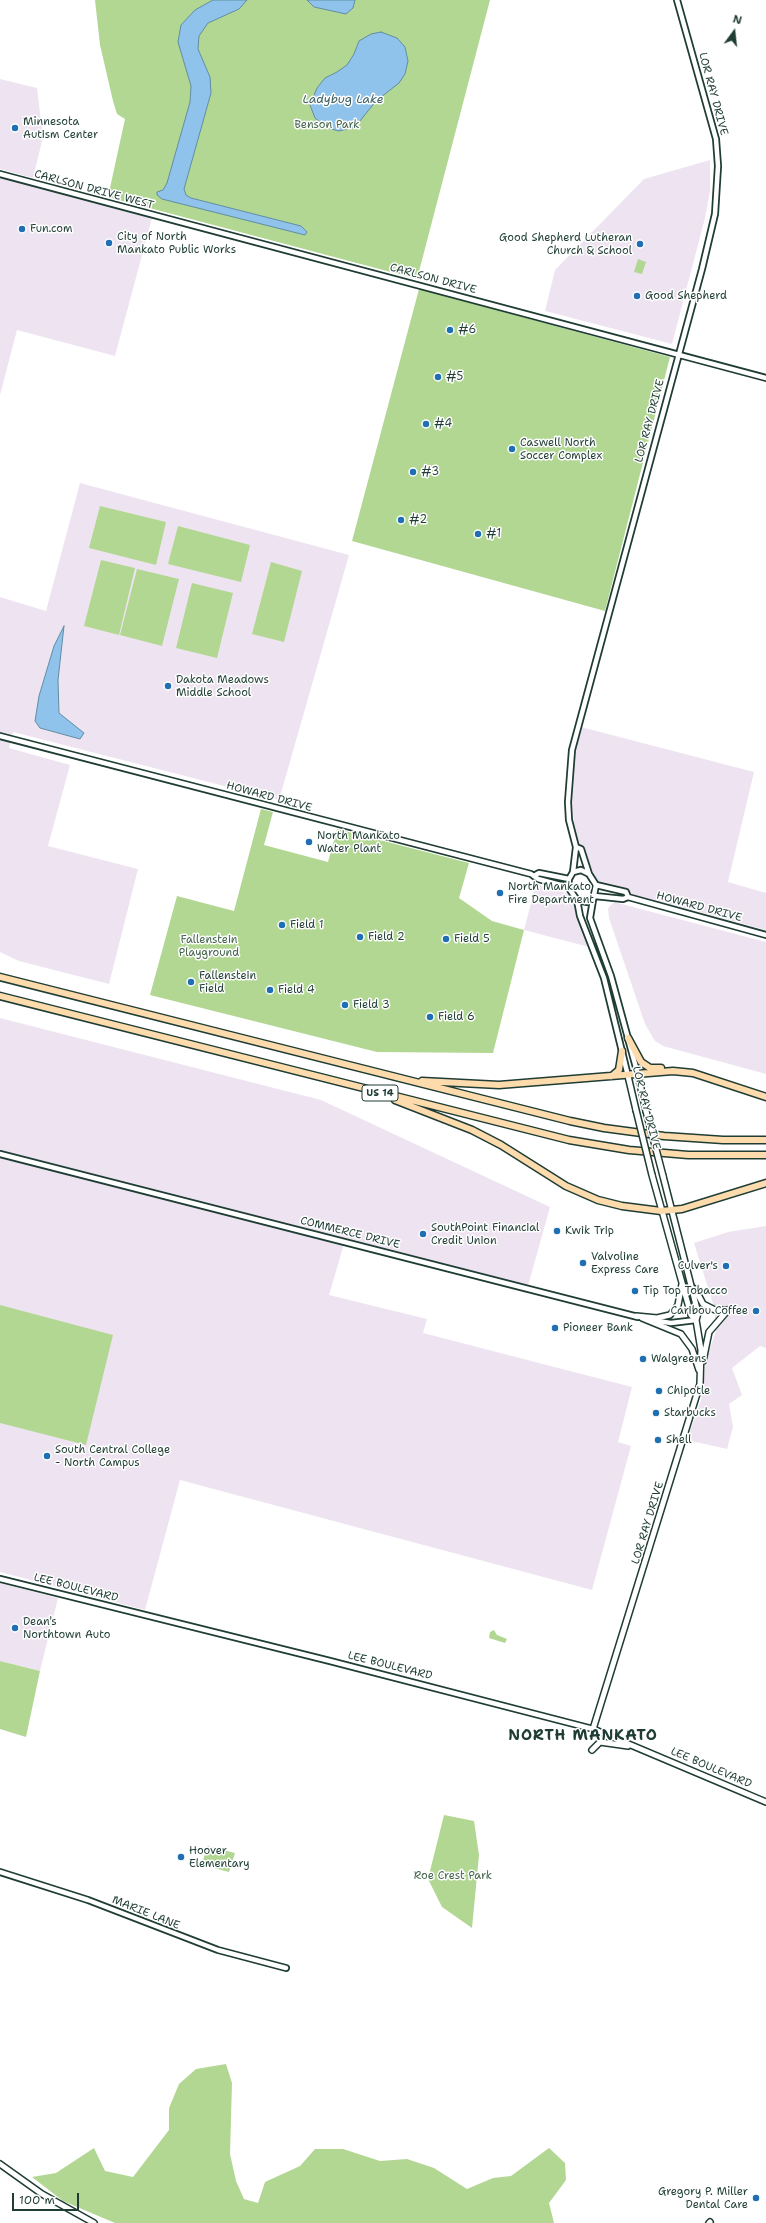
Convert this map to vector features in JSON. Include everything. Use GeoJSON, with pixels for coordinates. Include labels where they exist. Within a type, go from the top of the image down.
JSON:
{"type":"FeatureCollection","features":[{"type":"Feature","properties":{"kind":"highway","name":"US 14"},"geometry":{"type":"LineString","coordinates":[[0,977],[570,1121],[612,1129],[691,1138],[766,1140]]}},
{"type":"Feature","properties":{"kind":"highway","name":"US 14"},"geometry":{"type":"LineString","coordinates":[[0,996],[538,1133],[600,1146],[688,1155],[766,1155]]}},
{"type":"Feature","properties":{"kind":"highway"},"geometry":{"type":"LineString","coordinates":[[628,1038],[638,1058],[646,1066],[686,1072],[766,1097]]}},
{"type":"Feature","properties":{"kind":"highway"},"geometry":{"type":"LineString","coordinates":[[610,1077],[619,1070],[622,1052]]}},
{"type":"Feature","properties":{"kind":"highway"},"geometry":{"type":"LineString","coordinates":[[404,1080],[499,1085],[628,1076],[673,1071],[686,1072]]}},
{"type":"Feature","properties":{"kind":"highway"},"geometry":{"type":"LineString","coordinates":[[370,1090],[472,1130],[501,1145],[566,1186],[582,1193],[622,1206],[661,1211],[673,1210],[766,1183]]}},
{"type":"Feature","properties":{"kind":"main road","name":"LOR RAY DRIVE"},"geometry":{"type":"LineString","coordinates":[[593,1730],[694,1408],[701,1375],[701,1350],[696,1320],[698,1313],[638,1075]]}},
{"type":"Feature","properties":{"kind":"main road","name":"LOR RAY DRIVE"},"geometry":{"type":"LineString","coordinates":[[628,1076],[661,1211],[691,1315],[696,1320]]}},
{"type":"Feature","properties":{"kind":"main road"},"geometry":{"type":"LineString","coordinates":[[636,1316],[657,1318],[670,1315],[678,1305],[682,1281]]}},
{"type":"Feature","properties":{"kind":"main road"},"geometry":{"type":"LineString","coordinates":[[691,1282],[704,1304],[715,1310],[728,1310],[709,1332],[701,1375]]}},
{"type":"Feature","properties":{"kind":"main road"},"geometry":{"type":"LineString","coordinates":[[642,1318],[674,1330],[685,1338],[692,1349],[701,1375]]}},
{"type":"Feature","properties":{"kind":"main road","name":"LEE BOULEVARD"},"geometry":{"type":"LineString","coordinates":[[593,1730],[766,1802]]}},
{"type":"Feature","properties":{"kind":"main road"},"geometry":{"type":"LineString","coordinates":[[592,1750],[600,1742],[637,1748]]}},
{"type":"Feature","properties":{"kind":"main road"},"geometry":{"type":"LineString","coordinates":[[0,2164],[42,2194],[94,2223]]}},
{"type":"Feature","properties":{"kind":"street","name":"LOR RAY DRIVE"},"geometry":{"type":"LineString","coordinates":[[573,872],[576,847],[569,820],[568,802],[572,750],[715,214],[718,166],[716,139],[712,118],[677,0]]}},
{"type":"Feature","properties":{"kind":"street","name":"CARLSON DRIVE WEST"},"geometry":{"type":"LineString","coordinates":[[0,174],[183,222]]}},
{"type":"Feature","properties":{"kind":"street","name":"CARLSON DRIVE"},"geometry":{"type":"LineString","coordinates":[[183,222],[766,378]]}},
{"type":"Feature","properties":{"kind":"street","name":"HOWARD DRIVE"},"geometry":{"type":"LineString","coordinates":[[0,736],[534,876],[538,879],[568,887]]}},
{"type":"Feature","properties":{"kind":"street","name":"LOR RAY DRIVE"},"geometry":{"type":"LineString","coordinates":[[576,847],[581,849],[589,874]]}},
{"type":"Feature","properties":{"kind":"street"},"geometry":{"type":"LineString","coordinates":[[582,870],[589,874],[596,886],[594,898],[587,902],[577,900],[568,887],[569,879],[573,872],[582,870]]}},
{"type":"Feature","properties":{"kind":"street","name":"HOWARD DRIVE"},"geometry":{"type":"LineString","coordinates":[[534,876],[539,873],[569,879]]}},
{"type":"Feature","properties":{"kind":"street","name":"HOWARD DRIVE"},"geometry":{"type":"LineString","coordinates":[[596,886],[626,892],[628,897]]}},
{"type":"Feature","properties":{"kind":"street","name":"HOWARD DRIVE"},"geometry":{"type":"LineString","coordinates":[[594,898],[623,899],[628,897],[766,935]]}},
{"type":"Feature","properties":{"kind":"street","name":"LOR RAY DRIVE"},"geometry":{"type":"LineString","coordinates":[[594,898],[590,918],[611,976],[638,1075]]}},
{"type":"Feature","properties":{"kind":"street","name":"LOR RAY DRIVE"},"geometry":{"type":"LineString","coordinates":[[577,900],[580,916],[591,941],[604,978],[628,1076]]}},
{"type":"Feature","properties":{"kind":"street"},"geometry":{"type":"LineString","coordinates":[[591,941],[597,938]]}},
{"type":"Feature","properties":{"kind":"street","name":"COMMERCE DRIVE"},"geometry":{"type":"LineString","coordinates":[[0,1154],[642,1318],[671,1323],[696,1320]]}},
{"type":"Feature","properties":{"kind":"street","name":"LEE BOULEVARD"},"geometry":{"type":"LineString","coordinates":[[0,1579],[330,1661],[593,1730]]}},
{"type":"Feature","properties":{"kind":"street","name":"MARIE LANE"},"geometry":{"type":"LineString","coordinates":[[0,1872],[95,1902],[218,1950],[286,1968]]}},
{"type":"Feature","properties":{"kind":"shaded area"},"geometry":{"type":"Polygon","coordinates":[[[0,79],[37,88],[43,137],[33,178],[0,169],[0,79]]]}},
{"type":"Feature","properties":{"kind":"shaded area","name":"Good Shepherd Lutheran Church & School"},"geometry":{"type":"Polygon","coordinates":[[[710,160],[710,191],[705,218],[672,344],[545,311],[555,270],[644,179],[710,160]]]}},
{"type":"Feature","properties":{"kind":"shaded area"},"geometry":{"type":"Polygon","coordinates":[[[0,177],[152,218],[115,356],[17,330],[0,395],[0,177]]]}},
{"type":"Feature","properties":{"kind":"shaded area","name":"Dakota Meadows Middle School"},"geometry":{"type":"Polygon","coordinates":[[[80,483],[349,555],[279,800],[13,732],[9,748],[70,765],[48,846],[138,869],[109,984],[19,961],[0,952],[0,597],[46,611],[80,483]]]}},
{"type":"Feature","properties":{"kind":"shaded area"},"geometry":{"type":"Polygon","coordinates":[[[581,727],[754,772],[728,882],[766,893],[766,930],[590,883],[584,870],[574,824],[571,791],[572,768],[581,727]]]}},
{"type":"Feature","properties":{"kind":"shaded area"},"geometry":{"type":"Polygon","coordinates":[[[536,884],[577,896],[589,947],[524,930],[536,884]]]}},
{"type":"Feature","properties":{"kind":"shaded area"},"geometry":{"type":"Polygon","coordinates":[[[614,902],[766,942],[766,1074],[663,1046],[655,1041],[645,1024],[609,918],[608,908],[614,902]]]}},
{"type":"Feature","properties":{"kind":"shaded area"},"geometry":{"type":"Polygon","coordinates":[[[0,1018],[321,1100],[550,1207],[526,1293],[344,1244],[329,1295],[427,1319],[423,1333],[632,1387],[618,1442],[631,1446],[592,1590],[180,1480],[145,1610],[0,1572],[0,1018]]]}},
{"type":"Feature","properties":{"kind":"shaded area"},"geometry":{"type":"Polygon","coordinates":[[[766,1226],[766,1348],[760,1346],[732,1368],[742,1395],[729,1404],[733,1427],[727,1449],[687,1440],[701,1400],[706,1360],[716,1331],[714,1307],[694,1243],[728,1232],[766,1226]]]}},
{"type":"Feature","properties":{"kind":"shaded area"},"geometry":{"type":"Polygon","coordinates":[[[0,1583],[58,1598],[40,1671],[0,1661],[0,1583]]]}},
{"type":"Feature","properties":{"kind":"green space","name":"Benson Park"},"geometry":{"type":"Polygon","coordinates":[[[95,0],[490,0],[417,279],[108,197],[125,119],[117,114],[113,101],[100,45],[95,0]]]}},
{"type":"Feature","properties":{"kind":"green space"},"geometry":{"type":"Polygon","coordinates":[[[638,259],[646,262],[642,274],[634,272],[638,259]]]}},
{"type":"Feature","properties":{"kind":"green space","name":"Caswell North Soccer Complex"},"geometry":{"type":"Polygon","coordinates":[[[419,289],[670,357],[605,611],[352,541],[419,289]]]}},
{"type":"Feature","properties":{"kind":"green space"},"geometry":{"type":"Polygon","coordinates":[[[100,506],[166,522],[156,565],[89,548],[100,506]]]}},
{"type":"Feature","properties":{"kind":"green space"},"geometry":{"type":"Polygon","coordinates":[[[178,526],[250,545],[241,582],[168,564],[178,526]]]}},
{"type":"Feature","properties":{"kind":"green space"},"geometry":{"type":"Polygon","coordinates":[[[101,560],[135,568],[119,635],[84,626],[101,560]]]}},
{"type":"Feature","properties":{"kind":"green space"},"geometry":{"type":"Polygon","coordinates":[[[271,562],[302,571],[284,642],[252,634],[271,562]]]}},
{"type":"Feature","properties":{"kind":"green space"},"geometry":{"type":"Polygon","coordinates":[[[137,569],[179,579],[162,646],[120,635],[137,569]]]}},
{"type":"Feature","properties":{"kind":"green space"},"geometry":{"type":"Polygon","coordinates":[[[192,583],[233,593],[217,658],[176,648],[192,583]]]}},
{"type":"Feature","properties":{"kind":"green space","name":"Fallenstein Playground"},"geometry":{"type":"Polygon","coordinates":[[[261,809],[273,812],[264,845],[328,862],[337,829],[469,863],[459,898],[492,921],[524,930],[493,1053],[377,1052],[150,995],[177,896],[234,911],[261,809]]]}},
{"type":"Feature","properties":{"kind":"green space"},"geometry":{"type":"Polygon","coordinates":[[[0,1305],[113,1335],[86,1445],[0,1423],[0,1305]]]}},
{"type":"Feature","properties":{"kind":"green space"},"geometry":{"type":"Polygon","coordinates":[[[494,1630],[497,1635],[507,1639],[505,1643],[489,1638],[490,1632],[494,1630]]]}},
{"type":"Feature","properties":{"kind":"green space"},"geometry":{"type":"Polygon","coordinates":[[[0,1661],[40,1671],[26,1737],[0,1729],[0,1661]]]}},
{"type":"Feature","properties":{"kind":"green space","name":"Roe Crest Park"},"geometry":{"type":"Polygon","coordinates":[[[444,1815],[474,1821],[479,1855],[472,1928],[442,1907],[428,1879],[444,1815]]]}},
{"type":"Feature","properties":{"kind":"green space"},"geometry":{"type":"Polygon","coordinates":[[[207,1846],[235,1853],[229,1872],[202,1865],[207,1846]]]}},
{"type":"Feature","properties":{"kind":"green space"},"geometry":{"type":"Polygon","coordinates":[[[226,2064],[232,2083],[230,2154],[236,2181],[244,2199],[258,2203],[265,2182],[300,2166],[315,2149],[343,2149],[380,2161],[407,2159],[434,2168],[467,2189],[493,2178],[511,2176],[549,2148],[565,2163],[566,2180],[549,2203],[554,2223],[115,2223],[63,2201],[32,2177],[56,2173],[94,2148],[105,2171],[133,2177],[169,2130],[169,2108],[179,2084],[196,2069],[226,2064]]]}},
{"type":"Feature","properties":{"kind":"water"},"geometry":{"type":"Polygon","coordinates":[[[213,0],[247,0],[239,9],[208,23],[199,36],[198,49],[210,77],[211,93],[184,189],[186,195],[191,198],[301,226],[307,232],[305,235],[162,199],[157,195],[157,192],[163,190],[167,183],[190,102],[191,86],[178,42],[181,25],[195,10],[213,0]]]}},
{"type":"Feature","properties":{"kind":"water"},"geometry":{"type":"Polygon","coordinates":[[[307,0],[355,0],[353,8],[346,14],[314,7],[307,0]]]}},
{"type":"Feature","properties":{"kind":"water","name":"Ladybug Lake"},"geometry":{"type":"Polygon","coordinates":[[[381,32],[397,38],[405,47],[408,61],[405,74],[399,83],[376,101],[355,127],[339,131],[328,128],[315,118],[310,105],[317,88],[325,78],[347,65],[354,54],[359,41],[371,34],[381,32]]]}},
{"type":"Feature","properties":{"kind":"water"},"geometry":{"type":"Polygon","coordinates":[[[64,626],[58,680],[59,713],[84,733],[80,739],[40,728],[35,721],[39,696],[54,646],[64,626]]]}},
{"type":"Feature","properties":{"kind":"place","name":"Minnesota Autism Center"},"geometry":{"type":"Point","coordinates":[15,128]}},
{"type":"Feature","properties":{"kind":"place","name":"Fun.com"},"geometry":{"type":"Point","coordinates":[22,229]}},
{"type":"Feature","properties":{"kind":"place","name":"City of North Mankato Public Works"},"geometry":{"type":"Point","coordinates":[109,243]}},
{"type":"Feature","properties":{"kind":"place","name":"Good Shepherd Lutheran Church & School"},"geometry":{"type":"Point","coordinates":[640,244]}},
{"type":"Feature","properties":{"kind":"place","name":"Good Shepherd"},"geometry":{"type":"Point","coordinates":[637,296]}},
{"type":"Feature","properties":{"kind":"place","name":"#6"},"geometry":{"type":"Point","coordinates":[450,330]}},
{"type":"Feature","properties":{"kind":"place","name":"#5"},"geometry":{"type":"Point","coordinates":[438,377]}},
{"type":"Feature","properties":{"kind":"place","name":"#4"},"geometry":{"type":"Point","coordinates":[426,424]}},
{"type":"Feature","properties":{"kind":"place","name":"Caswell North Soccer Complex"},"geometry":{"type":"Point","coordinates":[512,449]}},
{"type":"Feature","properties":{"kind":"place","name":"#3"},"geometry":{"type":"Point","coordinates":[413,472]}},
{"type":"Feature","properties":{"kind":"place","name":"#2"},"geometry":{"type":"Point","coordinates":[401,520]}},
{"type":"Feature","properties":{"kind":"place","name":"#1"},"geometry":{"type":"Point","coordinates":[478,534]}},
{"type":"Feature","properties":{"kind":"place","name":"Dakota Meadows Middle School"},"geometry":{"type":"Point","coordinates":[168,686]}},
{"type":"Feature","properties":{"kind":"place","name":"North Mankato Water Plant"},"geometry":{"type":"Point","coordinates":[309,842]}},
{"type":"Feature","properties":{"kind":"place","name":"North Mankato Fire Department"},"geometry":{"type":"Point","coordinates":[500,893]}},
{"type":"Feature","properties":{"kind":"place","name":"Field 1"},"geometry":{"type":"Point","coordinates":[282,925]}},
{"type":"Feature","properties":{"kind":"place","name":"Field 2"},"geometry":{"type":"Point","coordinates":[360,937]}},
{"type":"Feature","properties":{"kind":"place","name":"Field 5"},"geometry":{"type":"Point","coordinates":[446,939]}},
{"type":"Feature","properties":{"kind":"place","name":"Fallenstein Field"},"geometry":{"type":"Point","coordinates":[191,982]}},
{"type":"Feature","properties":{"kind":"place","name":"Field 4"},"geometry":{"type":"Point","coordinates":[270,990]}},
{"type":"Feature","properties":{"kind":"place","name":"Field 3"},"geometry":{"type":"Point","coordinates":[345,1005]}},
{"type":"Feature","properties":{"kind":"place","name":"Field 6"},"geometry":{"type":"Point","coordinates":[430,1017]}},
{"type":"Feature","properties":{"kind":"place","name":"Kwik Trip"},"geometry":{"type":"Point","coordinates":[557,1231]}},
{"type":"Feature","properties":{"kind":"place","name":"SouthPoint Financial Credit Union"},"geometry":{"type":"Point","coordinates":[423,1234]}},
{"type":"Feature","properties":{"kind":"place","name":"Valvoline Express Care"},"geometry":{"type":"Point","coordinates":[583,1263]}},
{"type":"Feature","properties":{"kind":"place","name":"Culver's"},"geometry":{"type":"Point","coordinates":[726,1266]}},
{"type":"Feature","properties":{"kind":"place","name":"Tip Top Tobacco"},"geometry":{"type":"Point","coordinates":[635,1291]}},
{"type":"Feature","properties":{"kind":"place","name":"Caribou Coffee"},"geometry":{"type":"Point","coordinates":[756,1311]}},
{"type":"Feature","properties":{"kind":"place","name":"Pioneer Bank"},"geometry":{"type":"Point","coordinates":[555,1328]}},
{"type":"Feature","properties":{"kind":"place","name":"Walgreens"},"geometry":{"type":"Point","coordinates":[643,1359]}},
{"type":"Feature","properties":{"kind":"place","name":"Chipotle"},"geometry":{"type":"Point","coordinates":[659,1391]}},
{"type":"Feature","properties":{"kind":"place","name":"Starbucks"},"geometry":{"type":"Point","coordinates":[656,1413]}},
{"type":"Feature","properties":{"kind":"place","name":"Shell"},"geometry":{"type":"Point","coordinates":[658,1440]}},
{"type":"Feature","properties":{"kind":"place","name":"South Central College - North Campus"},"geometry":{"type":"Point","coordinates":[47,1456]}},
{"type":"Feature","properties":{"kind":"place","name":"Dean's Northtown Auto"},"geometry":{"type":"Point","coordinates":[15,1628]}},
{"type":"Feature","properties":{"kind":"place","name":"Hoover Elementary"},"geometry":{"type":"Point","coordinates":[181,1857]}},
{"type":"Feature","properties":{"kind":"place","name":"Gregory P. Miller Dental Care"},"geometry":{"type":"Point","coordinates":[756,2198]}},
{"type":"Feature","properties":{"kind":"district","name":"NORTH MANKATO"},"geometry":{"type":"Point","coordinates":[583,1736]}}]}
